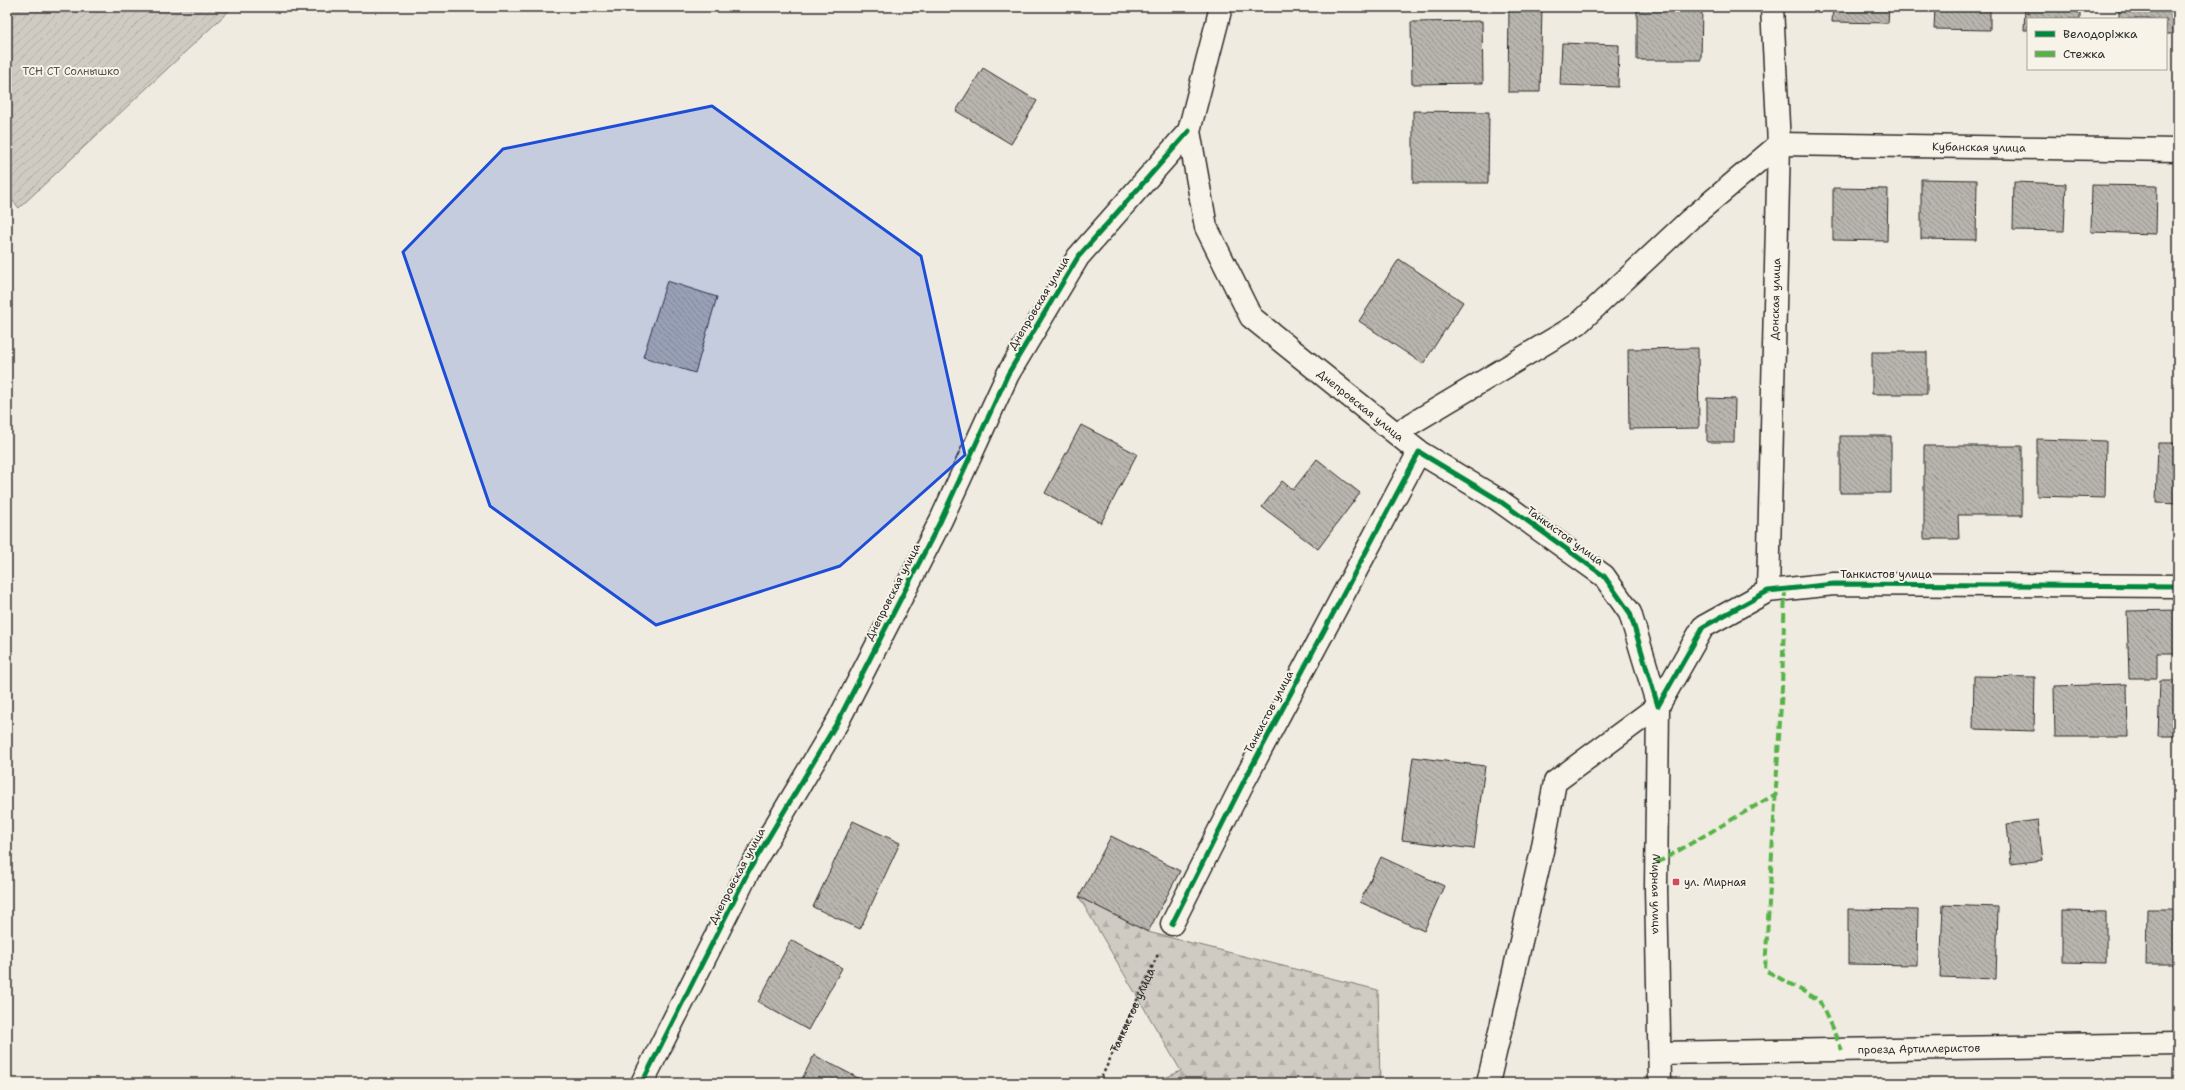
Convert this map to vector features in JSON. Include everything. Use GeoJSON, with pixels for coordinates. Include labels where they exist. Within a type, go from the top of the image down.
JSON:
{"type":"FeatureCollection","features":[{"type":"Feature","properties":{"kind":"street","name":"Днепровская улица"},"geometry":{"type":"LineString","coordinates":[[1221,7],[1189,131],[1206,227],[1251,317],[1419,452]]}},
{"type":"Feature","properties":{"kind":"street","name":"Донская улица"},"geometry":{"type":"LineString","coordinates":[[1768,591],[1779,144],[1772,7]]}},
{"type":"Feature","properties":{"kind":"street","name":"Днепровская улица"},"geometry":{"type":"LineString","coordinates":[[642,1083],[748,872],[838,721],[941,520],[1008,374],[1078,258],[1189,131]]}},
{"type":"Feature","properties":{"kind":"street","name":"Кубанская улица"},"geometry":{"type":"LineString","coordinates":[[1779,144],[2178,150]]}},
{"type":"Feature","properties":{"kind":"street","name":"Танкистов улица"},"geometry":{"type":"LineString","coordinates":[[1172,924],[1243,783],[1419,452],[1498,499],[1604,576],[1630,613],[1658,706]]}},
{"type":"Feature","properties":{"kind":"street","name":"Танкистов улица"},"geometry":{"type":"LineString","coordinates":[[1658,706],[1703,627],[1768,591],[1834,584],[2178,586]]}},
{"type":"Feature","properties":{"kind":"street","name":"Мирная улица"},"geometry":{"type":"LineString","coordinates":[[1658,706],[1656,888],[1660,1083]]}},
{"type":"Feature","properties":{"kind":"street"},"geometry":{"type":"LineString","coordinates":[[1488,1083],[1542,851],[1555,782],[1658,706]]}},
{"type":"Feature","properties":{"kind":"street","name":"проезд Артиллеристов"},"geometry":{"type":"LineString","coordinates":[[1660,1053],[2178,1044]]}},
{"type":"Feature","properties":{"kind":"lane"},"geometry":{"type":"LineString","coordinates":[[1396,433],[1578,324],[1689,220],[1779,144]]}},
{"type":"Feature","properties":{"kind":"highlighted area"},"geometry":{"type":"Polygon","coordinates":[[[712,106],[921,256],[965,455],[840,566],[656,625],[490,506],[403,252],[503,149],[712,106]]]}},
{"type":"Feature","properties":{"kind":"green space","name":"ТСН СТ Солнышко"},"geometry":{"type":"Polygon","coordinates":[[[7,7],[233,7],[19,208],[7,194],[7,7]]]}},
{"type":"Feature","properties":{"kind":"green space"},"geometry":{"type":"Polygon","coordinates":[[[1079,897],[1148,932],[1378,990],[1380,1083],[1153,1083],[1181,1071],[1079,897]]]}},
{"type":"Feature","properties":{"kind":"building"},"geometry":{"type":"Polygon","coordinates":[[[1509,7],[1542,7],[1540,92],[1508,92],[1509,7]]]}},
{"type":"Feature","properties":{"kind":"building"},"geometry":{"type":"Polygon","coordinates":[[[1637,7],[1702,7],[1701,60],[1637,60],[1637,7]]]}},
{"type":"Feature","properties":{"kind":"building"},"geometry":{"type":"Polygon","coordinates":[[[1833,7],[1889,7],[1888,23],[1832,22],[1833,7]]]}},
{"type":"Feature","properties":{"kind":"building"},"geometry":{"type":"Polygon","coordinates":[[[1935,7],[1990,7],[1990,30],[1934,29],[1935,7]]]}},
{"type":"Feature","properties":{"kind":"building"},"geometry":{"type":"Polygon","coordinates":[[[2025,7],[2080,7],[2080,18],[2027,18],[2027,30],[2024,30],[2025,7]]]}},
{"type":"Feature","properties":{"kind":"building"},"geometry":{"type":"Polygon","coordinates":[[[2119,7],[2174,7],[2174,34],[2167,34],[2167,18],[2119,18],[2119,7]]]}},
{"type":"Feature","properties":{"kind":"building"},"geometry":{"type":"Polygon","coordinates":[[[1482,21],[1483,83],[1412,84],[1411,22],[1482,21]]]}},
{"type":"Feature","properties":{"kind":"building"},"geometry":{"type":"Polygon","coordinates":[[[1562,43],[1619,45],[1618,87],[1560,85],[1562,43]]]}},
{"type":"Feature","properties":{"kind":"building"},"geometry":{"type":"Polygon","coordinates":[[[983,68],[1037,101],[1011,144],[956,111],[983,68]]]}},
{"type":"Feature","properties":{"kind":"building"},"geometry":{"type":"Polygon","coordinates":[[[1413,111],[1489,112],[1488,183],[1413,183],[1413,111]]]}},
{"type":"Feature","properties":{"kind":"building"},"geometry":{"type":"Polygon","coordinates":[[[1921,179],[1977,180],[1976,240],[1921,239],[1921,179]]]}},
{"type":"Feature","properties":{"kind":"building"},"geometry":{"type":"Polygon","coordinates":[[[2014,182],[2066,184],[2064,231],[2013,230],[2014,182]]]}},
{"type":"Feature","properties":{"kind":"building"},"geometry":{"type":"Polygon","coordinates":[[[2092,185],[2157,186],[2156,234],[2091,232],[2092,185]]]}},
{"type":"Feature","properties":{"kind":"building"},"geometry":{"type":"Polygon","coordinates":[[[1833,188],[1888,189],[1887,241],[1833,240],[1833,188]]]}},
{"type":"Feature","properties":{"kind":"building"},"geometry":{"type":"Polygon","coordinates":[[[1399,259],[1463,302],[1423,364],[1359,321],[1399,259]]]}},
{"type":"Feature","properties":{"kind":"building"},"geometry":{"type":"Polygon","coordinates":[[[667,281],[717,297],[695,373],[643,357],[667,281]]]}},
{"type":"Feature","properties":{"kind":"building"},"geometry":{"type":"Polygon","coordinates":[[[1698,348],[1699,428],[1629,429],[1628,349],[1698,348]]]}},
{"type":"Feature","properties":{"kind":"building"},"geometry":{"type":"Polygon","coordinates":[[[1872,352],[1927,352],[1927,394],[1872,394],[1872,352]]]}},
{"type":"Feature","properties":{"kind":"building"},"geometry":{"type":"Polygon","coordinates":[[[1707,398],[1735,399],[1734,442],[1707,442],[1707,398]]]}},
{"type":"Feature","properties":{"kind":"building"},"geometry":{"type":"Polygon","coordinates":[[[1081,425],[1137,454],[1101,523],[1045,493],[1081,425]]]}},
{"type":"Feature","properties":{"kind":"building"},"geometry":{"type":"Polygon","coordinates":[[[1840,436],[1891,436],[1891,493],[1840,493],[1840,436]]]}},
{"type":"Feature","properties":{"kind":"building"},"geometry":{"type":"Polygon","coordinates":[[[2037,439],[2106,441],[2105,498],[2037,496],[2037,439]]]}},
{"type":"Feature","properties":{"kind":"building"},"geometry":{"type":"Polygon","coordinates":[[[2158,443],[2178,443],[2178,504],[2156,503],[2158,443]]]}},
{"type":"Feature","properties":{"kind":"building"},"geometry":{"type":"Polygon","coordinates":[[[1924,446],[2022,446],[2022,515],[1958,515],[1959,539],[1924,539],[1924,446]]]}},
{"type":"Feature","properties":{"kind":"building"},"geometry":{"type":"Polygon","coordinates":[[[1317,459],[1360,493],[1318,549],[1262,507],[1282,481],[1293,490],[1317,459]]]}},
{"type":"Feature","properties":{"kind":"building"},"geometry":{"type":"Polygon","coordinates":[[[2178,610],[2178,653],[2157,653],[2157,678],[2129,678],[2127,611],[2178,610]]]}},
{"type":"Feature","properties":{"kind":"building"},"geometry":{"type":"Polygon","coordinates":[[[1974,676],[2035,677],[2034,731],[1973,729],[1974,676]]]}},
{"type":"Feature","properties":{"kind":"building"},"geometry":{"type":"Polygon","coordinates":[[[2160,681],[2178,681],[2178,736],[2158,736],[2160,681]]]}},
{"type":"Feature","properties":{"kind":"building"},"geometry":{"type":"Polygon","coordinates":[[[2127,684],[2128,737],[2055,737],[2054,686],[2127,684]]]}},
{"type":"Feature","properties":{"kind":"building"},"geometry":{"type":"Polygon","coordinates":[[[1413,757],[1485,766],[1474,849],[1402,840],[1413,757]]]}},
{"type":"Feature","properties":{"kind":"building"},"geometry":{"type":"Polygon","coordinates":[[[2038,820],[2043,860],[2011,864],[2007,824],[2038,820]]]}},
{"type":"Feature","properties":{"kind":"building"},"geometry":{"type":"Polygon","coordinates":[[[853,821],[900,843],[860,929],[813,907],[853,821]]]}},
{"type":"Feature","properties":{"kind":"building"},"geometry":{"type":"Polygon","coordinates":[[[1111,836],[1180,871],[1148,932],[1079,897],[1111,836]]]}},
{"type":"Feature","properties":{"kind":"building"},"geometry":{"type":"Polygon","coordinates":[[[1381,857],[1444,886],[1424,931],[1360,902],[1381,857]]]}},
{"type":"Feature","properties":{"kind":"building"},"geometry":{"type":"Polygon","coordinates":[[[1943,905],[1998,907],[1996,979],[1940,977],[1943,905]]]}},
{"type":"Feature","properties":{"kind":"building"},"geometry":{"type":"Polygon","coordinates":[[[1848,909],[1918,910],[1917,965],[1848,964],[1848,909]]]}},
{"type":"Feature","properties":{"kind":"building"},"geometry":{"type":"Polygon","coordinates":[[[2147,909],[2178,909],[2178,964],[2146,964],[2147,909]]]}},
{"type":"Feature","properties":{"kind":"building"},"geometry":{"type":"Polygon","coordinates":[[[2062,911],[2106,912],[2106,963],[2062,962],[2062,911]]]}},
{"type":"Feature","properties":{"kind":"building"},"geometry":{"type":"Polygon","coordinates":[[[791,940],[842,968],[808,1030],[758,1002],[791,940]]]}},
{"type":"Feature","properties":{"kind":"building"},"geometry":{"type":"Polygon","coordinates":[[[814,1055],[860,1079],[858,1083],[800,1083],[814,1055]]]}},
{"type":"Feature","properties":{"kind":"marked path"},"geometry":{"type":"LineString","coordinates":[[1785,589],[1782,687],[1765,970],[1819,1000],[1842,1050]]}},
{"type":"Feature","properties":{"kind":"marked path"},"geometry":{"type":"LineString","coordinates":[[1657,863],[1776,794]]}},
{"type":"Feature","properties":{"kind":"cycle path"},"geometry":{"type":"LineString","coordinates":[[642,1083],[748,872],[838,721],[941,520],[1008,374],[1078,257],[1189,131]]}},
{"type":"Feature","properties":{"kind":"cycle path"},"geometry":{"type":"LineString","coordinates":[[1172,924],[1243,783],[1419,452],[1497,499],[1604,576],[1630,613],[1658,706],[1703,627],[1768,591],[1834,584],[2178,586]]}},
{"type":"Feature","properties":{"kind":"place","name":"ул. Мирная"},"geometry":{"type":"Point","coordinates":[1676,882]}}]}
